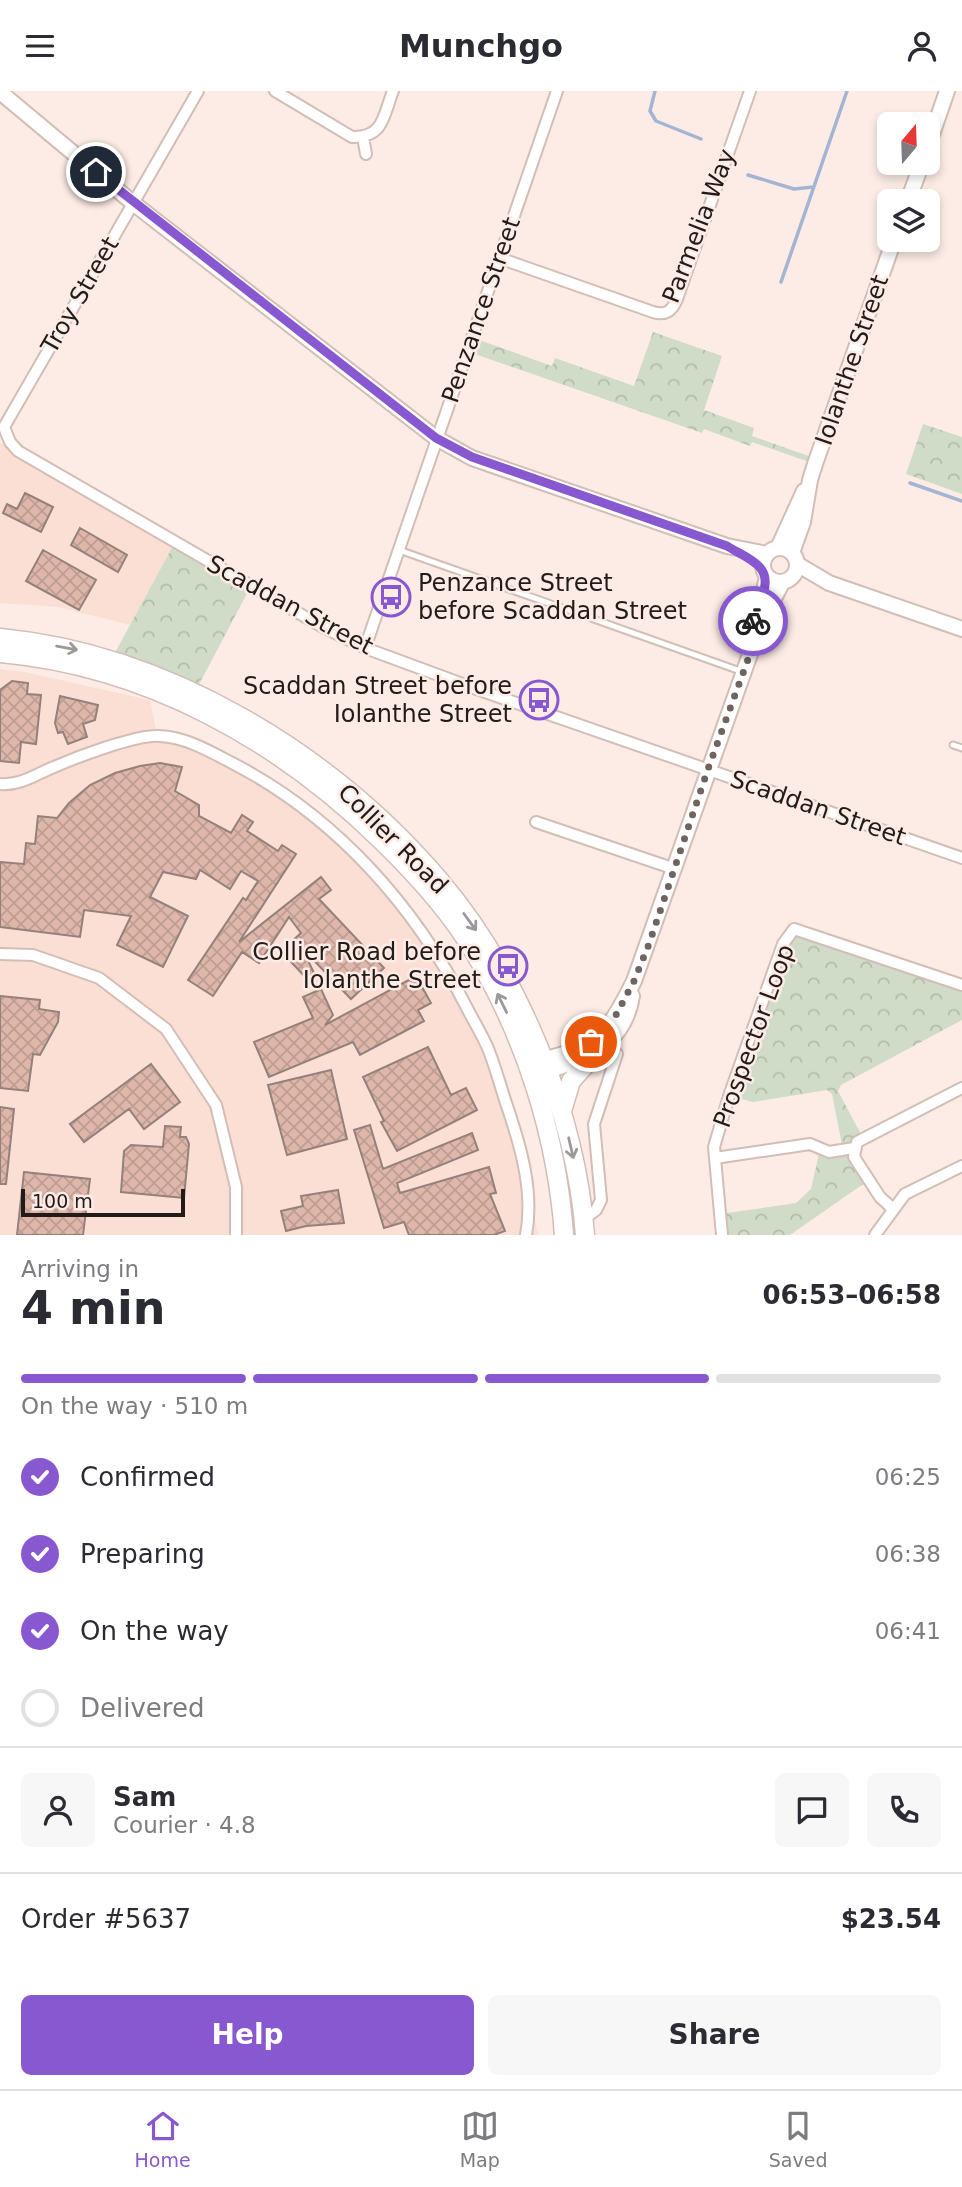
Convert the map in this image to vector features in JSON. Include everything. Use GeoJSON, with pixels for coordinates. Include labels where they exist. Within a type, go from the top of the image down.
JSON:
{"type":"FeatureCollection","features":[{"type":"Feature","properties":{"kind":"main road","name":"Collier Road"},"geometry":{"type":"LineString","coordinates":[[0,638],[81,651],[134,667],[190,690],[242,717],[346,790],[442,883],[482,939],[516,997],[538,1069],[557,1172],[564,1235]]}},
{"type":"Feature","properties":{"kind":"main road","name":"Collier Road"},"geometry":{"type":"LineString","coordinates":[[0,653],[68,664],[143,685],[187,703],[277,753],[360,819],[416,874],[475,953],[518,1036],[562,1111],[577,1171],[585,1227]]}},
{"type":"Feature","properties":{"kind":"main road"},"geometry":{"type":"LineString","coordinates":[[562,1111],[570,1081],[601,1043]]}},
{"type":"Feature","properties":{"kind":"street","name":"Troy Street"},"geometry":{"type":"LineString","coordinates":[[2,427],[198,91]]}},
{"type":"Feature","properties":{"kind":"street"},"geometry":{"type":"LineString","coordinates":[[275,91],[352,137],[369,136],[378,129],[393,91]]}},
{"type":"Feature","properties":{"kind":"street","name":"Penzance Street"},"geometry":{"type":"LineString","coordinates":[[365,648],[557,91]]}},
{"type":"Feature","properties":{"kind":"street","name":"Parmelia Way"},"geometry":{"type":"LineString","coordinates":[[499,258],[662,315],[668,312],[677,299],[750,91]]}},
{"type":"Feature","properties":{"kind":"street"},"geometry":{"type":"LineString","coordinates":[[940,112],[947,91]]}},
{"type":"Feature","properties":{"kind":"street"},"geometry":{"type":"LineString","coordinates":[[0,92],[133,203],[436,438],[472,457],[727,546],[785,563],[829,583],[962,629]]}},
{"type":"Feature","properties":{"kind":"street"},"geometry":{"type":"LineString","coordinates":[[363,137],[366,154]]}},
{"type":"Feature","properties":{"kind":"street","name":"Iolanthe Street"},"geometry":{"type":"LineString","coordinates":[[538,1069],[571,1051],[601,1043],[634,981],[708,769],[771,604],[810,481],[890,252]]}},
{"type":"Feature","properties":{"kind":"street","name":"Scaddan Street"},"geometry":{"type":"LineString","coordinates":[[2,427],[18,451],[365,648],[478,690],[962,858]]}},
{"type":"Feature","properties":{"kind":"street"},"geometry":{"type":"LineString","coordinates":[[727,546],[765,572],[771,580],[785,563]]}},
{"type":"Feature","properties":{"kind":"street","name":"Iolanthe Street"},"geometry":{"type":"LineString","coordinates":[[754,643],[753,621],[764,592],[763,563],[785,563]]}},
{"type":"Feature","properties":{"kind":"street"},"geometry":{"type":"LineString","coordinates":[[0,784],[13,785],[55,766],[124,742],[160,735],[197,745],[255,775],[314,817],[368,865],[413,918],[454,983],[488,1049],[513,1124],[529,1191],[526,1235]]}},
{"type":"Feature","properties":{"kind":"street"},"geometry":{"type":"LineString","coordinates":[[536,822],[675,869]]}},
{"type":"Feature","properties":{"kind":"street","name":"Prospector Loop"},"geometry":{"type":"LineString","coordinates":[[722,1235],[714,1147],[729,1096],[783,944],[794,929],[962,985]]}},
{"type":"Feature","properties":{"kind":"street"},"geometry":{"type":"LineString","coordinates":[[0,954],[33,955],[99,978],[166,1029],[216,1105],[236,1187],[236,1235]]}},
{"type":"Feature","properties":{"kind":"street"},"geometry":{"type":"LineString","coordinates":[[585,1227],[601,1200],[594,1124],[617,1054],[601,1043]]}},
{"type":"Feature","properties":{"kind":"street"},"geometry":{"type":"LineString","coordinates":[[893,1209],[880,1197],[854,1157],[857,1142],[962,1088]]}},
{"type":"Feature","properties":{"kind":"street"},"geometry":{"type":"LineString","coordinates":[[715,1158],[810,1144],[829,1152],[854,1148]]}},
{"type":"Feature","properties":{"kind":"street"},"geometry":{"type":"LineString","coordinates":[[875,1235],[905,1194],[962,1166]]}},
{"type":"Feature","properties":{"kind":"lane"},"geometry":{"type":"LineString","coordinates":[[400,550],[744,672]]}},
{"type":"Feature","properties":{"kind":"lane"},"geometry":{"type":"LineString","coordinates":[[953,745],[962,748]]}},
{"type":"Feature","properties":{"kind":"shaded area"},"geometry":{"type":"Polygon","coordinates":[[[0,443],[175,542],[130,625],[58,607],[0,603],[0,443]]]}},
{"type":"Feature","properties":{"kind":"shaded area"},"geometry":{"type":"Polygon","coordinates":[[[0,669],[25,672],[150,700],[157,734],[199,745],[315,818],[419,925],[490,1050],[530,1195],[538,1235],[0,1235],[0,669]]]}},
{"type":"Feature","properties":{"kind":"green space"},"geometry":{"type":"Polygon","coordinates":[[[653,332],[722,356],[704,410],[754,428],[752,436],[817,459],[815,464],[752,442],[750,446],[704,429],[702,433],[466,351],[471,337],[552,366],[555,358],[634,386],[653,332]]]}},
{"type":"Feature","properties":{"kind":"green space"},"geometry":{"type":"Polygon","coordinates":[[[923,424],[962,437],[962,494],[906,474],[923,424]]]}},
{"type":"Feature","properties":{"kind":"green space"},"geometry":{"type":"Polygon","coordinates":[[[175,542],[251,586],[195,692],[111,660],[175,542]]]}},
{"type":"Feature","properties":{"kind":"green space"},"geometry":{"type":"Polygon","coordinates":[[[794,929],[962,985],[962,1020],[841,1085],[838,1091],[863,1138],[854,1148],[869,1180],[790,1235],[722,1235],[720,1214],[796,1203],[811,1189],[820,1149],[843,1150],[832,1094],[827,1090],[753,1102],[729,1096],[794,929]]]}},
{"type":"Feature","properties":{"kind":"building"},"geometry":{"type":"Polygon","coordinates":[[[25,493],[53,507],[41,532],[3,513],[7,504],[17,509],[25,493]]]}},
{"type":"Feature","properties":{"kind":"building"},"geometry":{"type":"Polygon","coordinates":[[[80,528],[127,555],[118,572],[71,545],[80,528]]]}},
{"type":"Feature","properties":{"kind":"building"},"geometry":{"type":"Polygon","coordinates":[[[43,550],[96,580],[79,610],[26,581],[43,550]]]}},
{"type":"Feature","properties":{"kind":"building"},"geometry":{"type":"Polygon","coordinates":[[[12,681],[28,683],[27,694],[41,695],[36,744],[21,742],[19,763],[0,761],[0,690],[12,681]]]}},
{"type":"Feature","properties":{"kind":"building"},"geometry":{"type":"Polygon","coordinates":[[[60,696],[98,705],[95,720],[83,724],[87,737],[68,744],[63,732],[58,733],[55,723],[60,696]]]}},
{"type":"Feature","properties":{"kind":"building"},"geometry":{"type":"Polygon","coordinates":[[[160,763],[182,767],[175,791],[199,805],[199,816],[231,833],[242,815],[253,822],[247,831],[278,851],[282,845],[296,854],[239,942],[321,877],[331,890],[319,899],[384,968],[351,999],[302,948],[314,973],[307,979],[281,951],[301,933],[289,917],[259,963],[242,952],[213,996],[188,980],[243,898],[246,900],[258,881],[241,871],[230,889],[200,870],[196,879],[163,872],[150,897],[188,916],[163,967],[117,945],[131,916],[84,910],[80,937],[0,927],[0,862],[24,864],[26,843],[35,844],[38,816],[57,818],[69,803],[90,785],[115,773],[160,763]]]}},
{"type":"Feature","properties":{"kind":"building"},"geometry":{"type":"Polygon","coordinates":[[[416,976],[431,1003],[418,1010],[424,1021],[360,1055],[353,1042],[269,1077],[254,1042],[313,1018],[303,997],[321,989],[333,1015],[325,1025],[416,976]]]}},
{"type":"Feature","properties":{"kind":"building"},"geometry":{"type":"Polygon","coordinates":[[[0,996],[40,1000],[39,1009],[59,1012],[58,1022],[40,1055],[33,1054],[28,1091],[0,1088],[0,996]]]}},
{"type":"Feature","properties":{"kind":"building"},"geometry":{"type":"Polygon","coordinates":[[[428,1047],[451,1095],[466,1088],[477,1110],[397,1151],[381,1122],[384,1121],[363,1077],[428,1047]]]}},
{"type":"Feature","properties":{"kind":"building"},"geometry":{"type":"Polygon","coordinates":[[[151,1064],[180,1102],[144,1129],[129,1109],[84,1142],[70,1124],[151,1064]]]}},
{"type":"Feature","properties":{"kind":"building"},"geometry":{"type":"Polygon","coordinates":[[[331,1070],[347,1139],[287,1155],[268,1085],[331,1070]]]}},
{"type":"Feature","properties":{"kind":"building"},"geometry":{"type":"Polygon","coordinates":[[[0,1107],[14,1109],[6,1184],[0,1184],[0,1107]]]}},
{"type":"Feature","properties":{"kind":"building"},"geometry":{"type":"Polygon","coordinates":[[[370,1125],[383,1169],[472,1133],[478,1150],[397,1183],[400,1193],[489,1167],[496,1193],[490,1194],[505,1231],[494,1235],[409,1235],[404,1222],[384,1228],[354,1130],[370,1125]]]}},
{"type":"Feature","properties":{"kind":"building"},"geometry":{"type":"Polygon","coordinates":[[[165,1126],[181,1127],[180,1137],[186,1137],[189,1144],[184,1198],[121,1192],[124,1151],[131,1145],[163,1147],[165,1126]]]}},
{"type":"Feature","properties":{"kind":"building"},"geometry":{"type":"Polygon","coordinates":[[[24,1172],[90,1179],[83,1235],[17,1235],[24,1172]]]}},
{"type":"Feature","properties":{"kind":"building"},"geometry":{"type":"Polygon","coordinates":[[[338,1190],[344,1223],[306,1226],[286,1231],[281,1211],[303,1206],[301,1196],[338,1190]]]}},
{"type":"Feature","properties":{"kind":"waterway"},"geometry":{"type":"LineString","coordinates":[[655,91],[650,111],[656,121],[701,139]]}},
{"type":"Feature","properties":{"kind":"waterway"},"geometry":{"type":"LineString","coordinates":[[781,282],[847,91]]}},
{"type":"Feature","properties":{"kind":"waterway"},"geometry":{"type":"LineString","coordinates":[[748,175],[794,189],[813,187]]}},
{"type":"Feature","properties":{"kind":"waterway"},"geometry":{"type":"LineString","coordinates":[[910,483],[962,501]]}},
{"type":"Feature","properties":{"kind":"way so far"},"geometry":{"type":"LineString","coordinates":[[591,1042],[609,1027],[634,981],[649,944],[754,643],[753,621]]}},
{"type":"Feature","properties":{"kind":"place","name":"Penzance Street before Scaddan Street"},"geometry":{"type":"Point","coordinates":[391,597]}},
{"type":"Feature","properties":{"kind":"place","name":"Scaddan Street before Iolanthe Street"},"geometry":{"type":"Point","coordinates":[539,700]}},
{"type":"Feature","properties":{"kind":"place","name":"Collier Road before Iolanthe Street"},"geometry":{"type":"Point","coordinates":[508,966]}},
{"type":"Feature","properties":{"kind":"route"},"geometry":{"type":"LineString","coordinates":[[96,172],[436,438],[472,457],[727,546],[763,568],[766,576],[764,592],[753,621]]}}]}
